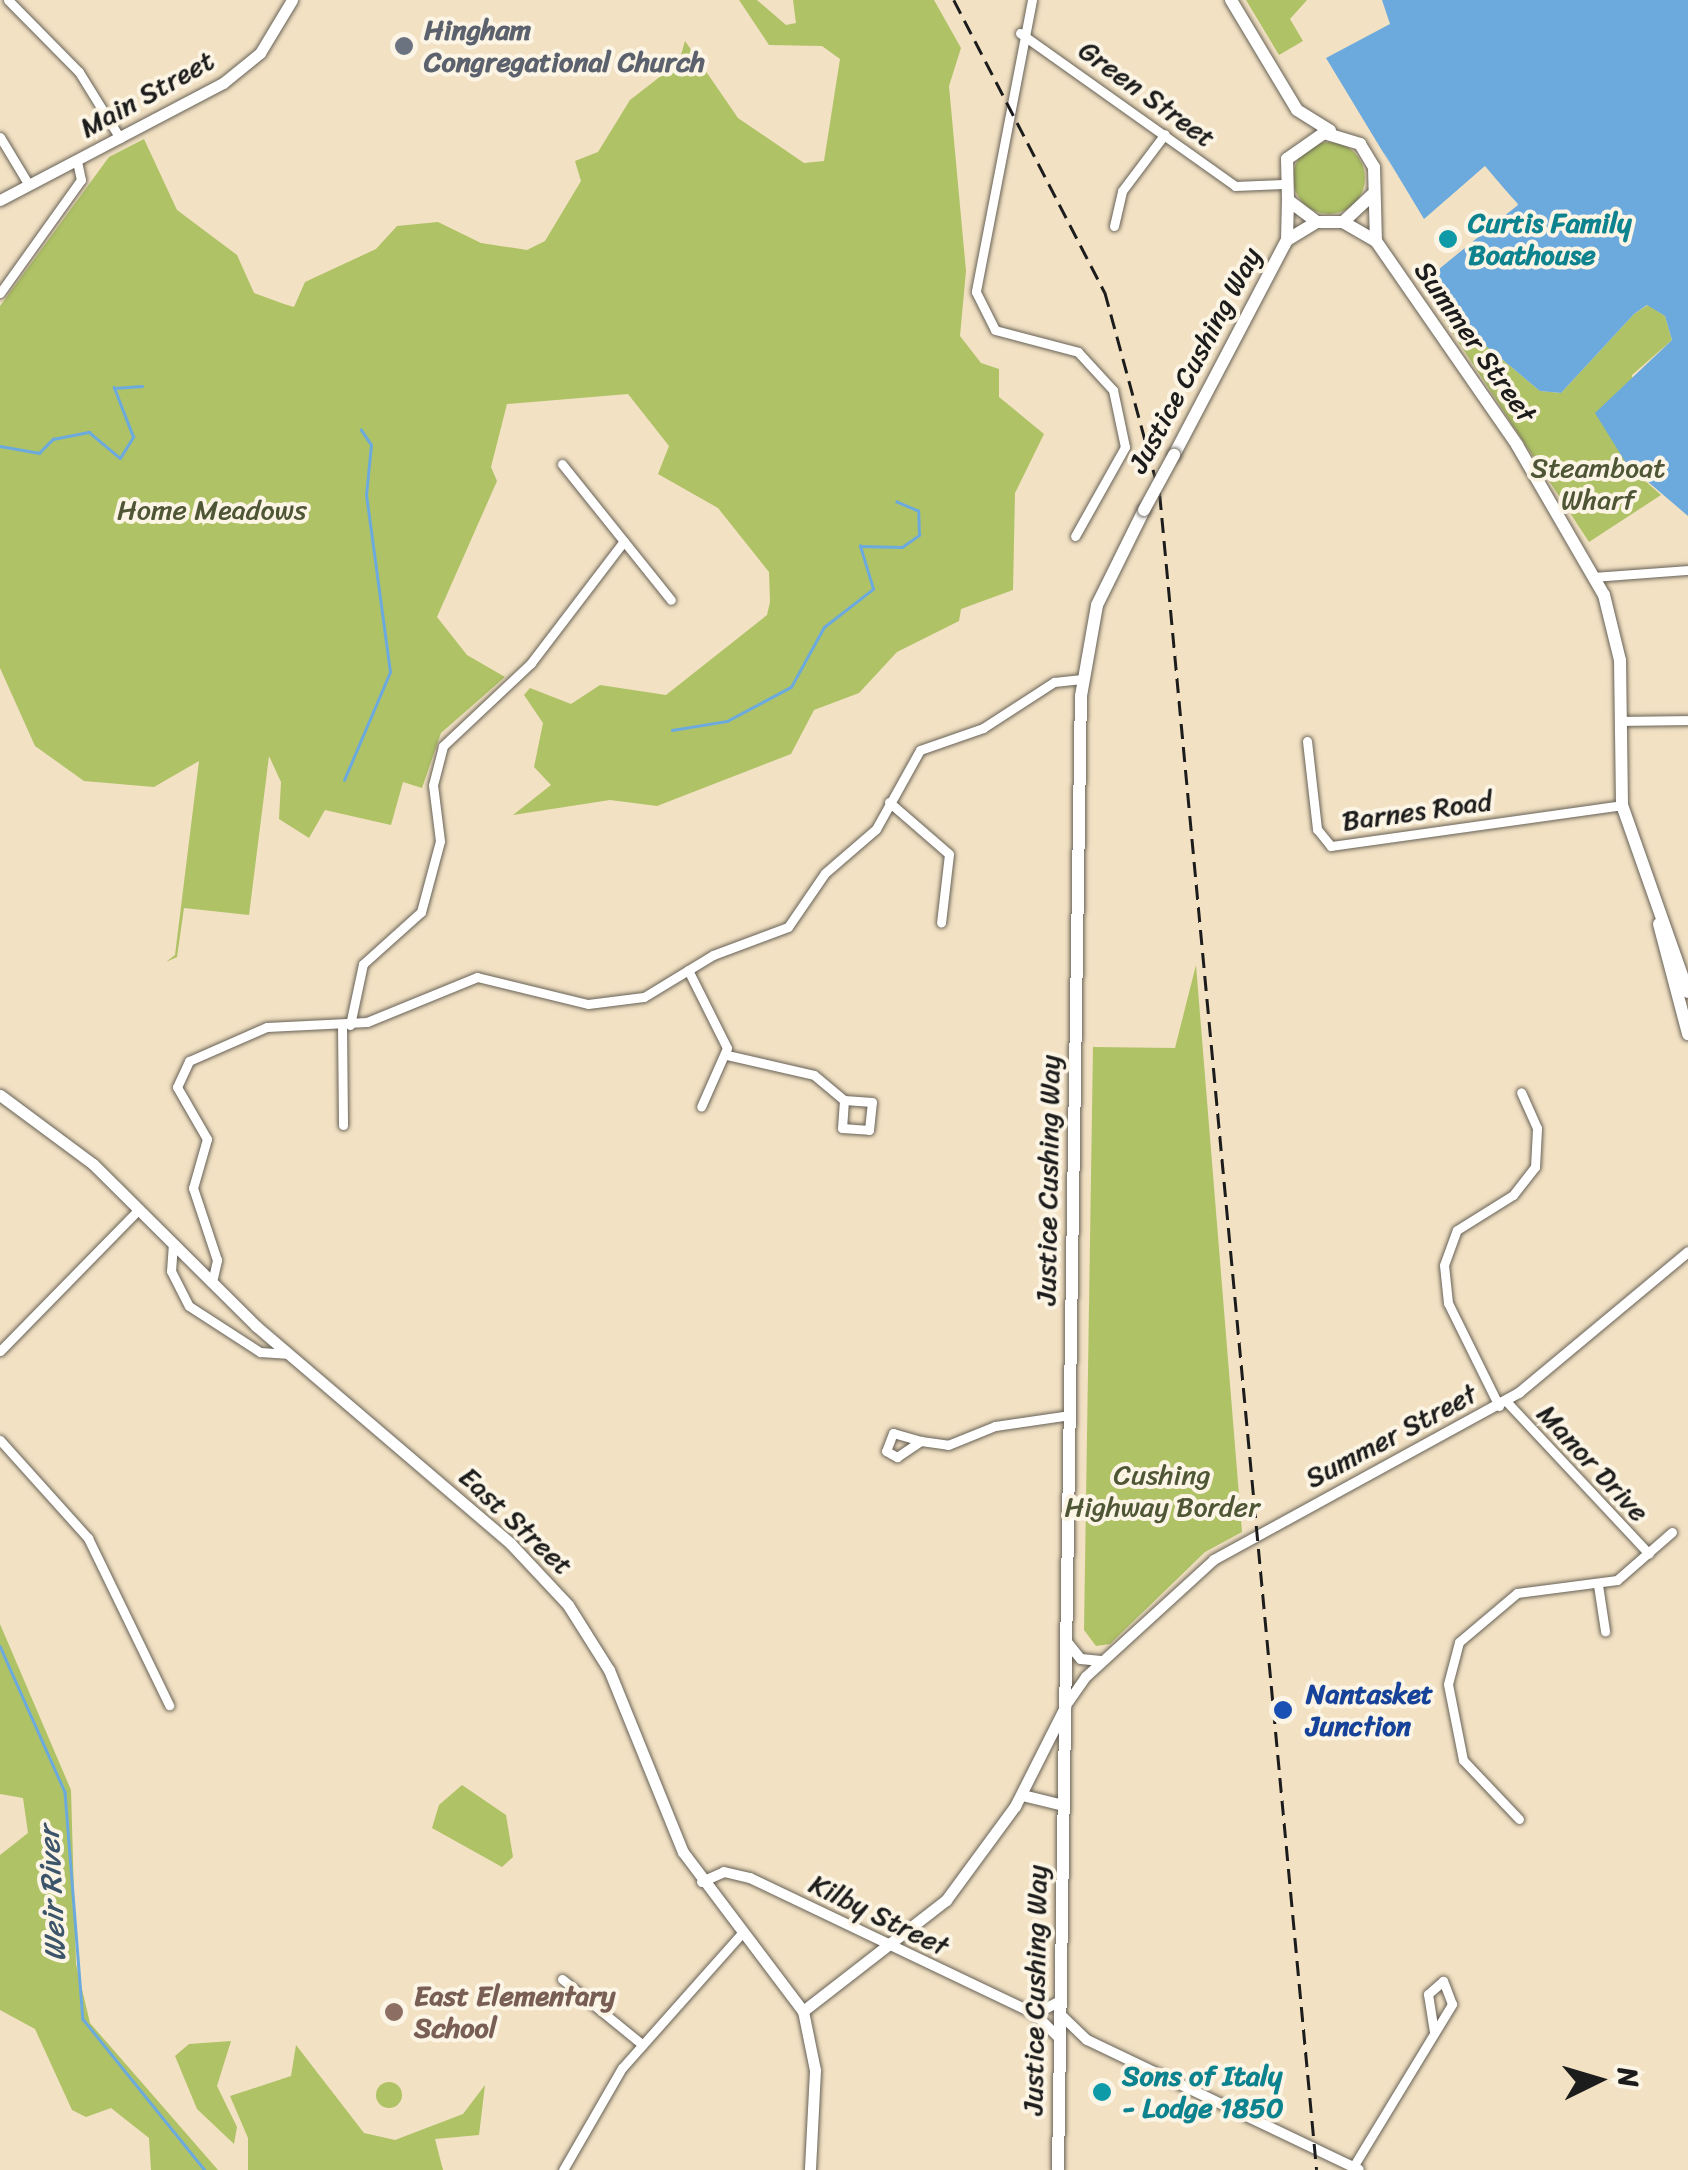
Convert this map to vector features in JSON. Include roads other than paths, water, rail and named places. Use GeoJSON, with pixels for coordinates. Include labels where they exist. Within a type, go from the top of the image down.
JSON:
{"type":"FeatureCollection","features":[{"type":"Feature","properties":{"kind":"main road","name":"Main Street"},"geometry":{"type":"LineString","coordinates":[[0,200],[242,69],[292,0]]}},
{"type":"Feature","properties":{"kind":"main road"},"geometry":{"type":"LineString","coordinates":[[1230,0],[1297,110],[1370,157],[1372,194],[1344,222],[1317,222],[1288,200],[1283,184],[1296,146],[1297,110]]}},
{"type":"Feature","properties":{"kind":"main road"},"geometry":{"type":"LineString","coordinates":[[1296,146],[1332,132]]}},
{"type":"Feature","properties":{"kind":"main road","name":"Summer Street"},"geometry":{"type":"LineString","coordinates":[[1372,194],[1376,241]]}},
{"type":"Feature","properties":{"kind":"main road","name":"Justice Cushing Way"},"geometry":{"type":"LineString","coordinates":[[1058,2170],[1082,679],[1102,592],[1287,240],[1288,200]]}},
{"type":"Feature","properties":{"kind":"main road","name":"Justice Cushing Way"},"geometry":{"type":"LineString","coordinates":[[1287,240],[1317,222]]}},
{"type":"Feature","properties":{"kind":"main road","name":"Summer Street"},"geometry":{"type":"LineString","coordinates":[[1344,222],[1376,241],[1517,445],[1594,577],[1617,636],[1622,805],[1688,1034]]}},
{"type":"Feature","properties":{"kind":"main road","name":"Summer Street"},"geometry":{"type":"LineString","coordinates":[[1658,924],[1688,992]]}},
{"type":"Feature","properties":{"kind":"main road","name":"East Street"},"geometry":{"type":"LineString","coordinates":[[0,1095],[139,1209],[286,1354],[503,1536],[568,1604],[609,1670],[660,1808],[702,1882],[803,2011],[815,2070],[810,2170]]}},
{"type":"Feature","properties":{"kind":"main road","name":"Summer Street"},"geometry":{"type":"LineString","coordinates":[[803,2011],[939,1908],[1022,1794],[1065,1707]]}},
{"type":"Feature","properties":{"kind":"main road"},"geometry":{"type":"LineString","coordinates":[[1022,1794],[1063,1805]]}},
{"type":"Feature","properties":{"kind":"street"},"geometry":{"type":"LineString","coordinates":[[8,0],[78,72],[120,138]]}},
{"type":"Feature","properties":{"kind":"street"},"geometry":{"type":"LineString","coordinates":[[1032,0],[1020,32],[1009,153],[976,292],[995,330],[1078,352],[1113,390],[1126,447],[1075,536]]}},
{"type":"Feature","properties":{"kind":"street","name":"Green Street"},"geometry":{"type":"LineString","coordinates":[[1020,32],[1235,186],[1283,184]]}},
{"type":"Feature","properties":{"kind":"street"},"geometry":{"type":"LineString","coordinates":[[1114,226],[1124,188],[1164,134]]}},
{"type":"Feature","properties":{"kind":"street"},"geometry":{"type":"LineString","coordinates":[[0,138],[29,185]]}},
{"type":"Feature","properties":{"kind":"street"},"geometry":{"type":"LineString","coordinates":[[0,292],[81,180],[78,161]]}},
{"type":"Feature","properties":{"kind":"street"},"geometry":{"type":"LineString","coordinates":[[562,464],[671,600]]}},
{"type":"Feature","properties":{"kind":"street"},"geometry":{"type":"LineString","coordinates":[[344,1125],[346,1025],[363,964],[421,912],[440,841],[433,785],[443,746],[531,664],[624,541]]}},
{"type":"Feature","properties":{"kind":"street"},"geometry":{"type":"LineString","coordinates":[[1594,577],[1688,570]]}},
{"type":"Feature","properties":{"kind":"street"},"geometry":{"type":"LineString","coordinates":[[212,1282],[217,1264],[193,1188],[206,1139],[178,1092],[182,1069],[267,1027],[346,1025],[478,977],[607,1005],[644,997],[688,970],[788,927],[889,802],[926,746],[984,728],[1054,682],[1082,679]]}},
{"type":"Feature","properties":{"kind":"street"},"geometry":{"type":"LineString","coordinates":[[1621,721],[1688,720]]}},
{"type":"Feature","properties":{"kind":"street","name":"Barnes Road"},"geometry":{"type":"LineString","coordinates":[[1307,741],[1317,829],[1331,846],[1622,805]]}},
{"type":"Feature","properties":{"kind":"street"},"geometry":{"type":"LineString","coordinates":[[889,802],[949,854],[941,923]]}},
{"type":"Feature","properties":{"kind":"street"},"geometry":{"type":"LineString","coordinates":[[688,970],[728,1055]]}},
{"type":"Feature","properties":{"kind":"street"},"geometry":{"type":"LineString","coordinates":[[728,1055],[803,1070],[844,1100],[872,1102],[869,1130],[842,1128],[844,1100]]}},
{"type":"Feature","properties":{"kind":"street"},"geometry":{"type":"LineString","coordinates":[[702,1107],[728,1055]]}},
{"type":"Feature","properties":{"kind":"street","name":"Manor Drive"},"geometry":{"type":"LineString","coordinates":[[1521,1092],[1539,1138],[1535,1167],[1514,1195],[1457,1230],[1444,1265],[1448,1302],[1502,1404],[1649,1554]]}},
{"type":"Feature","properties":{"kind":"street"},"geometry":{"type":"LineString","coordinates":[[0,1351],[139,1209]]}},
{"type":"Feature","properties":{"kind":"street"},"geometry":{"type":"LineString","coordinates":[[172,1243],[171,1272],[189,1306],[251,1348],[286,1354]]}},
{"type":"Feature","properties":{"kind":"street","name":"Summer Street"},"geometry":{"type":"LineString","coordinates":[[1065,1707],[1102,1661],[1221,1555],[1502,1404],[1688,1252]]}},
{"type":"Feature","properties":{"kind":"street"},"geometry":{"type":"LineString","coordinates":[[922,1441],[948,1444],[995,1426],[1070,1416]]}},
{"type":"Feature","properties":{"kind":"street"},"geometry":{"type":"LineString","coordinates":[[0,1440],[88,1538],[169,1705]]}},
{"type":"Feature","properties":{"kind":"street"},"geometry":{"type":"LineString","coordinates":[[1519,1819],[1463,1760],[1449,1697],[1453,1654],[1475,1620],[1516,1593],[1598,1585],[1649,1554],[1672,1532]]}},
{"type":"Feature","properties":{"kind":"street"},"geometry":{"type":"LineString","coordinates":[[1598,1585],[1605,1630]]}},
{"type":"Feature","properties":{"kind":"street"},"geometry":{"type":"LineString","coordinates":[[1066,1640],[1081,1659],[1102,1661]]}},
{"type":"Feature","properties":{"kind":"street","name":"Kilby Street"},"geometry":{"type":"LineString","coordinates":[[702,1882],[744,1876],[1035,2014],[1059,2044]]}},
{"type":"Feature","properties":{"kind":"street"},"geometry":{"type":"LineString","coordinates":[[564,2170],[643,2045],[742,1933]]}},
{"type":"Feature","properties":{"kind":"street"},"geometry":{"type":"LineString","coordinates":[[562,1978],[643,2045]]}},
{"type":"Feature","properties":{"kind":"street"},"geometry":{"type":"LineString","coordinates":[[1035,2014],[1059,2007],[1087,2040],[1356,2169],[1454,1999],[1443,1981],[1428,1994],[1434,2031]]}},
{"type":"Feature","properties":{"kind":"street"},"geometry":{"type":"LineString","coordinates":[[1059,2044],[1087,2040]]}},
{"type":"Feature","properties":{"kind":"water"},"geometry":{"type":"Polygon","coordinates":[[[1382,0],[1688,0],[1688,516],[1626,463],[1595,413],[1672,340],[1665,316],[1647,305],[1634,314],[1561,393],[1540,391],[1431,300],[1427,279],[1518,204],[1484,167],[1424,220],[1326,58],[1390,24],[1382,0]]]}},
{"type":"Feature","properties":{"kind":"waterway"},"geometry":{"type":"LineString","coordinates":[[0,446],[39,453],[53,439],[89,432],[120,458],[133,437],[114,388],[142,386]]}},
{"type":"Feature","properties":{"kind":"waterway"},"geometry":{"type":"LineString","coordinates":[[344,780],[390,672],[366,495],[371,445],[361,430]]}},
{"type":"Feature","properties":{"kind":"waterway"},"geometry":{"type":"LineString","coordinates":[[672,730],[727,721],[791,687],[824,627],[873,589],[860,546],[902,547],[919,535],[918,511],[897,502]]}},
{"type":"Feature","properties":{"kind":"waterway","name":"Weir River"},"geometry":{"type":"LineString","coordinates":[[0,1646],[65,1792],[83,2019],[205,2170]]}},
{"type":"Feature","properties":{"kind":"railway"},"geometry":{"type":"LineString","coordinates":[[954,0],[1105,292],[1160,495],[1317,2170]]}},
{"type":"Feature","properties":{"kind":"place","name":"Hingham Congregational Church"},"geometry":{"type":"Point","coordinates":[404,46]}},
{"type":"Feature","properties":{"kind":"place","name":"Curtis Family Boathouse"},"geometry":{"type":"Point","coordinates":[1448,239]}},
{"type":"Feature","properties":{"kind":"place","name":"Nantasket Junction"},"geometry":{"type":"Point","coordinates":[1283,1710]}},
{"type":"Feature","properties":{"kind":"place","name":"East Elementary School"},"geometry":{"type":"Point","coordinates":[394,2012]}},
{"type":"Feature","properties":{"kind":"place","name":"Sons of Italy - Lodge 1850"},"geometry":{"type":"Point","coordinates":[1102,2092]}},
{"type":"Feature","properties":{"kind":"park label","name":"Steamboat Wharf"},"geometry":{"type":"Point","coordinates":[1598,484]}},
{"type":"Feature","properties":{"kind":"park label","name":"Home Meadows"},"geometry":{"type":"Point","coordinates":[212,510]}},
{"type":"Feature","properties":{"kind":"park label","name":"Cushing Highway Border"},"geometry":{"type":"Point","coordinates":[1162,1491]}}]}
